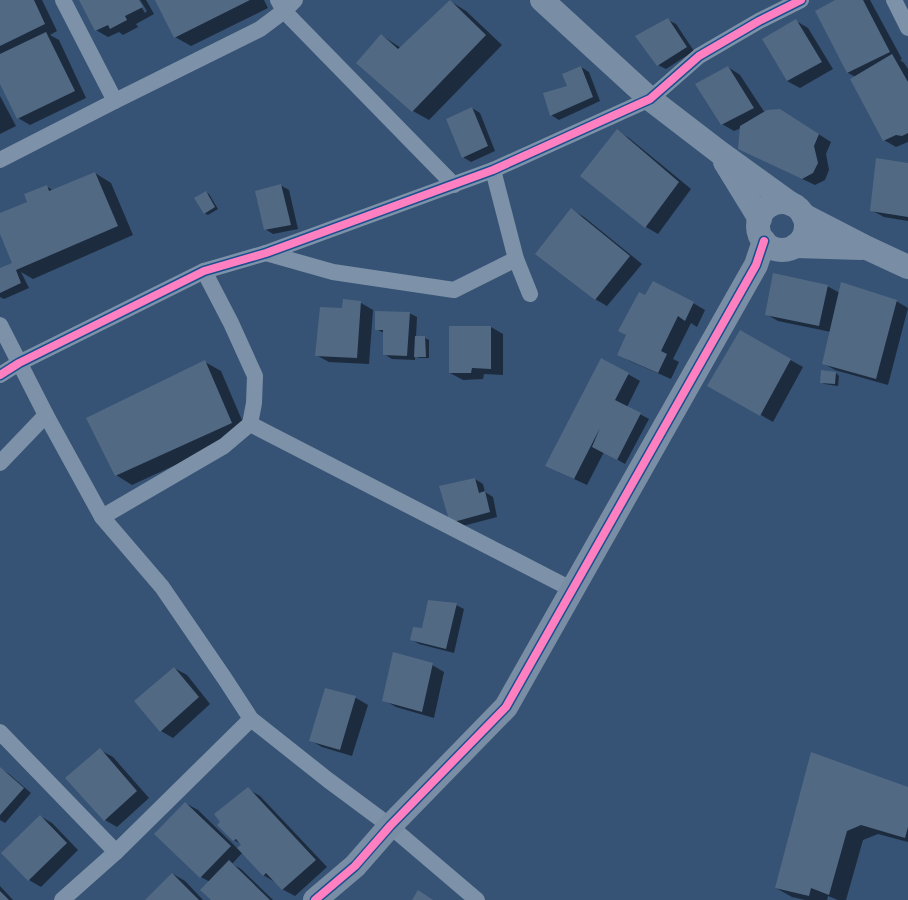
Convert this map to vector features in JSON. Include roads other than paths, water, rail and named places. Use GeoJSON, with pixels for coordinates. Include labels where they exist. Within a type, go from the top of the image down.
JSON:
{"type":"FeatureCollection","features":[{"type":"Feature","properties":{"kind":"street"},"geometry":{"type":"LineString","coordinates":[[63,0],[115,101]]}},
{"type":"Feature","properties":{"kind":"street"},"geometry":{"type":"LineString","coordinates":[[0,375],[19,363],[204,271],[266,252],[493,170],[650,99],[699,56],[759,21],[801,0]]}},
{"type":"Feature","properties":{"kind":"street"},"geometry":{"type":"LineString","coordinates":[[894,0],[908,28]]}},
{"type":"Feature","properties":{"kind":"street"},"geometry":{"type":"LineString","coordinates":[[0,160],[260,29],[286,4],[454,185]]}},
{"type":"Feature","properties":{"kind":"street"},"geometry":{"type":"LineString","coordinates":[[553,4],[650,99],[797,209],[806,224],[806,232],[802,240],[787,250],[778,250],[770,247],[719,152]]}},
{"type":"Feature","properties":{"kind":"street"},"geometry":{"type":"LineString","coordinates":[[493,170],[516,259],[530,294]]}},
{"type":"Feature","properties":{"kind":"street"},"geometry":{"type":"LineString","coordinates":[[315,900],[355,866],[390,826],[506,707],[756,265],[762,230],[761,216],[766,209],[773,204],[782,202],[867,248],[908,267]]}},
{"type":"Feature","properties":{"kind":"street"},"geometry":{"type":"LineString","coordinates":[[795,246],[867,248]]}},
{"type":"Feature","properties":{"kind":"street"},"geometry":{"type":"LineString","coordinates":[[266,252],[333,272],[454,290],[516,259]]}},
{"type":"Feature","properties":{"kind":"street"},"geometry":{"type":"LineString","coordinates":[[102,517],[224,446],[250,424],[254,403],[255,376],[231,323],[204,271]]}},
{"type":"Feature","properties":{"kind":"street"},"geometry":{"type":"LineString","coordinates":[[0,326],[102,517],[162,588],[226,679],[251,719],[390,826],[477,900]]}},
{"type":"Feature","properties":{"kind":"street"},"geometry":{"type":"LineString","coordinates":[[0,463],[46,415]]}},
{"type":"Feature","properties":{"kind":"street"},"geometry":{"type":"LineString","coordinates":[[250,424],[572,590]]}},
{"type":"Feature","properties":{"kind":"street"},"geometry":{"type":"LineString","coordinates":[[62,900],[116,852],[251,719]]}},
{"type":"Feature","properties":{"kind":"street"},"geometry":{"type":"LineString","coordinates":[[0,732],[116,852]]}}]}
